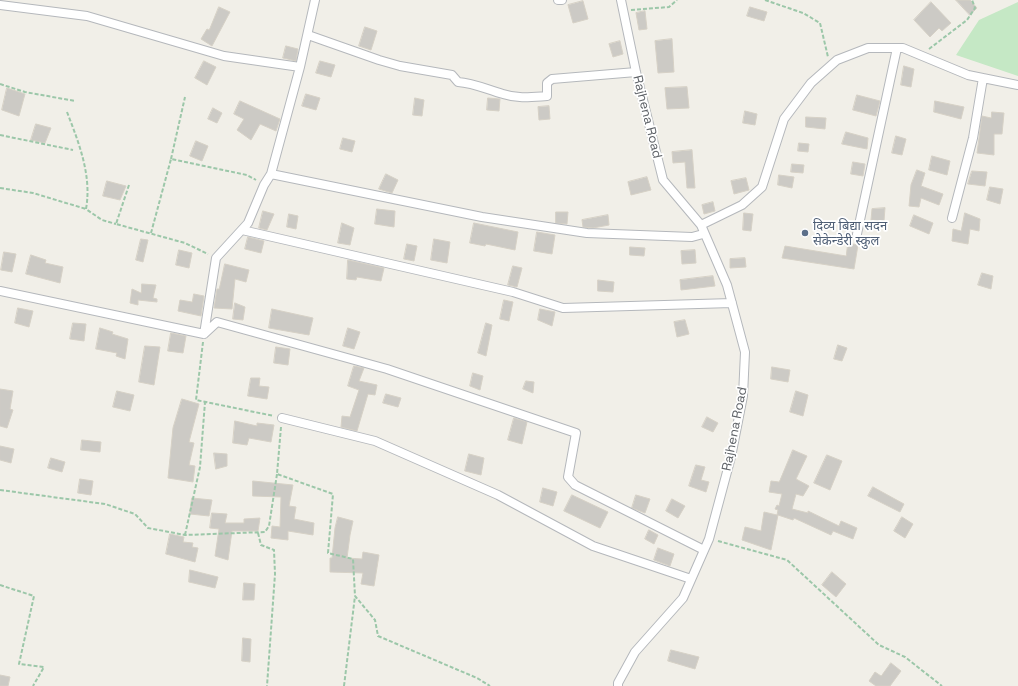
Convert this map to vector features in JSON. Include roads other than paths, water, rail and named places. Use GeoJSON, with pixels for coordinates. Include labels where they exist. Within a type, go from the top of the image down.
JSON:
{"type":"FeatureCollection","features":[{"type":"Feature","properties":{"kind":"street"},"geometry":{"type":"LineString","coordinates":[[204,334],[216,258],[248,223],[264,185],[271,174],[300,67],[315,0]]}},
{"type":"Feature","properties":{"kind":"street","name":"Rajhena Road"},"geometry":{"type":"LineString","coordinates":[[618,686],[618,682],[635,652],[683,598],[709,539],[731,457],[743,396],[745,352],[727,285],[700,225],[663,180],[636,72],[621,0]]}},
{"type":"Feature","properties":{"kind":"street"},"geometry":{"type":"LineString","coordinates":[[0,5],[87,16],[224,56],[300,67]]}},
{"type":"Feature","properties":{"kind":"street"},"geometry":{"type":"LineString","coordinates":[[308,35],[379,60],[400,66],[452,75],[458,82],[467,82],[505,95],[526,98],[547,96],[547,84],[552,79],[636,72]]}},
{"type":"Feature","properties":{"kind":"street"},"geometry":{"type":"LineString","coordinates":[[700,225],[742,205],[762,187],[784,119],[811,83],[837,60],[868,48],[903,48],[968,75],[1018,85]]}},
{"type":"Feature","properties":{"kind":"street"},"geometry":{"type":"LineString","coordinates":[[858,234],[897,48]]}},
{"type":"Feature","properties":{"kind":"street"},"geometry":{"type":"LineString","coordinates":[[952,218],[973,138],[983,78]]}},
{"type":"Feature","properties":{"kind":"street"},"geometry":{"type":"LineString","coordinates":[[271,174],[482,217],[587,233],[692,237],[703,234]]}},
{"type":"Feature","properties":{"kind":"street"},"geometry":{"type":"LineString","coordinates":[[242,230],[512,292],[563,308],[732,303]]}},
{"type":"Feature","properties":{"kind":"street"},"geometry":{"type":"LineString","coordinates":[[0,291],[204,334]]}},
{"type":"Feature","properties":{"kind":"street"},"geometry":{"type":"LineString","coordinates":[[204,334],[217,322],[387,369],[576,432],[568,477],[575,485],[704,550]]}},
{"type":"Feature","properties":{"kind":"street"},"geometry":{"type":"LineString","coordinates":[[282,418],[375,441],[498,495],[593,546],[691,579]]}},
{"type":"Feature","properties":{"kind":"place","name":"दिव्य बिद्या सदन सेकेन्डेरी स्कुल"},"geometry":{"type":"Point","coordinates":[805,233]}}]}
